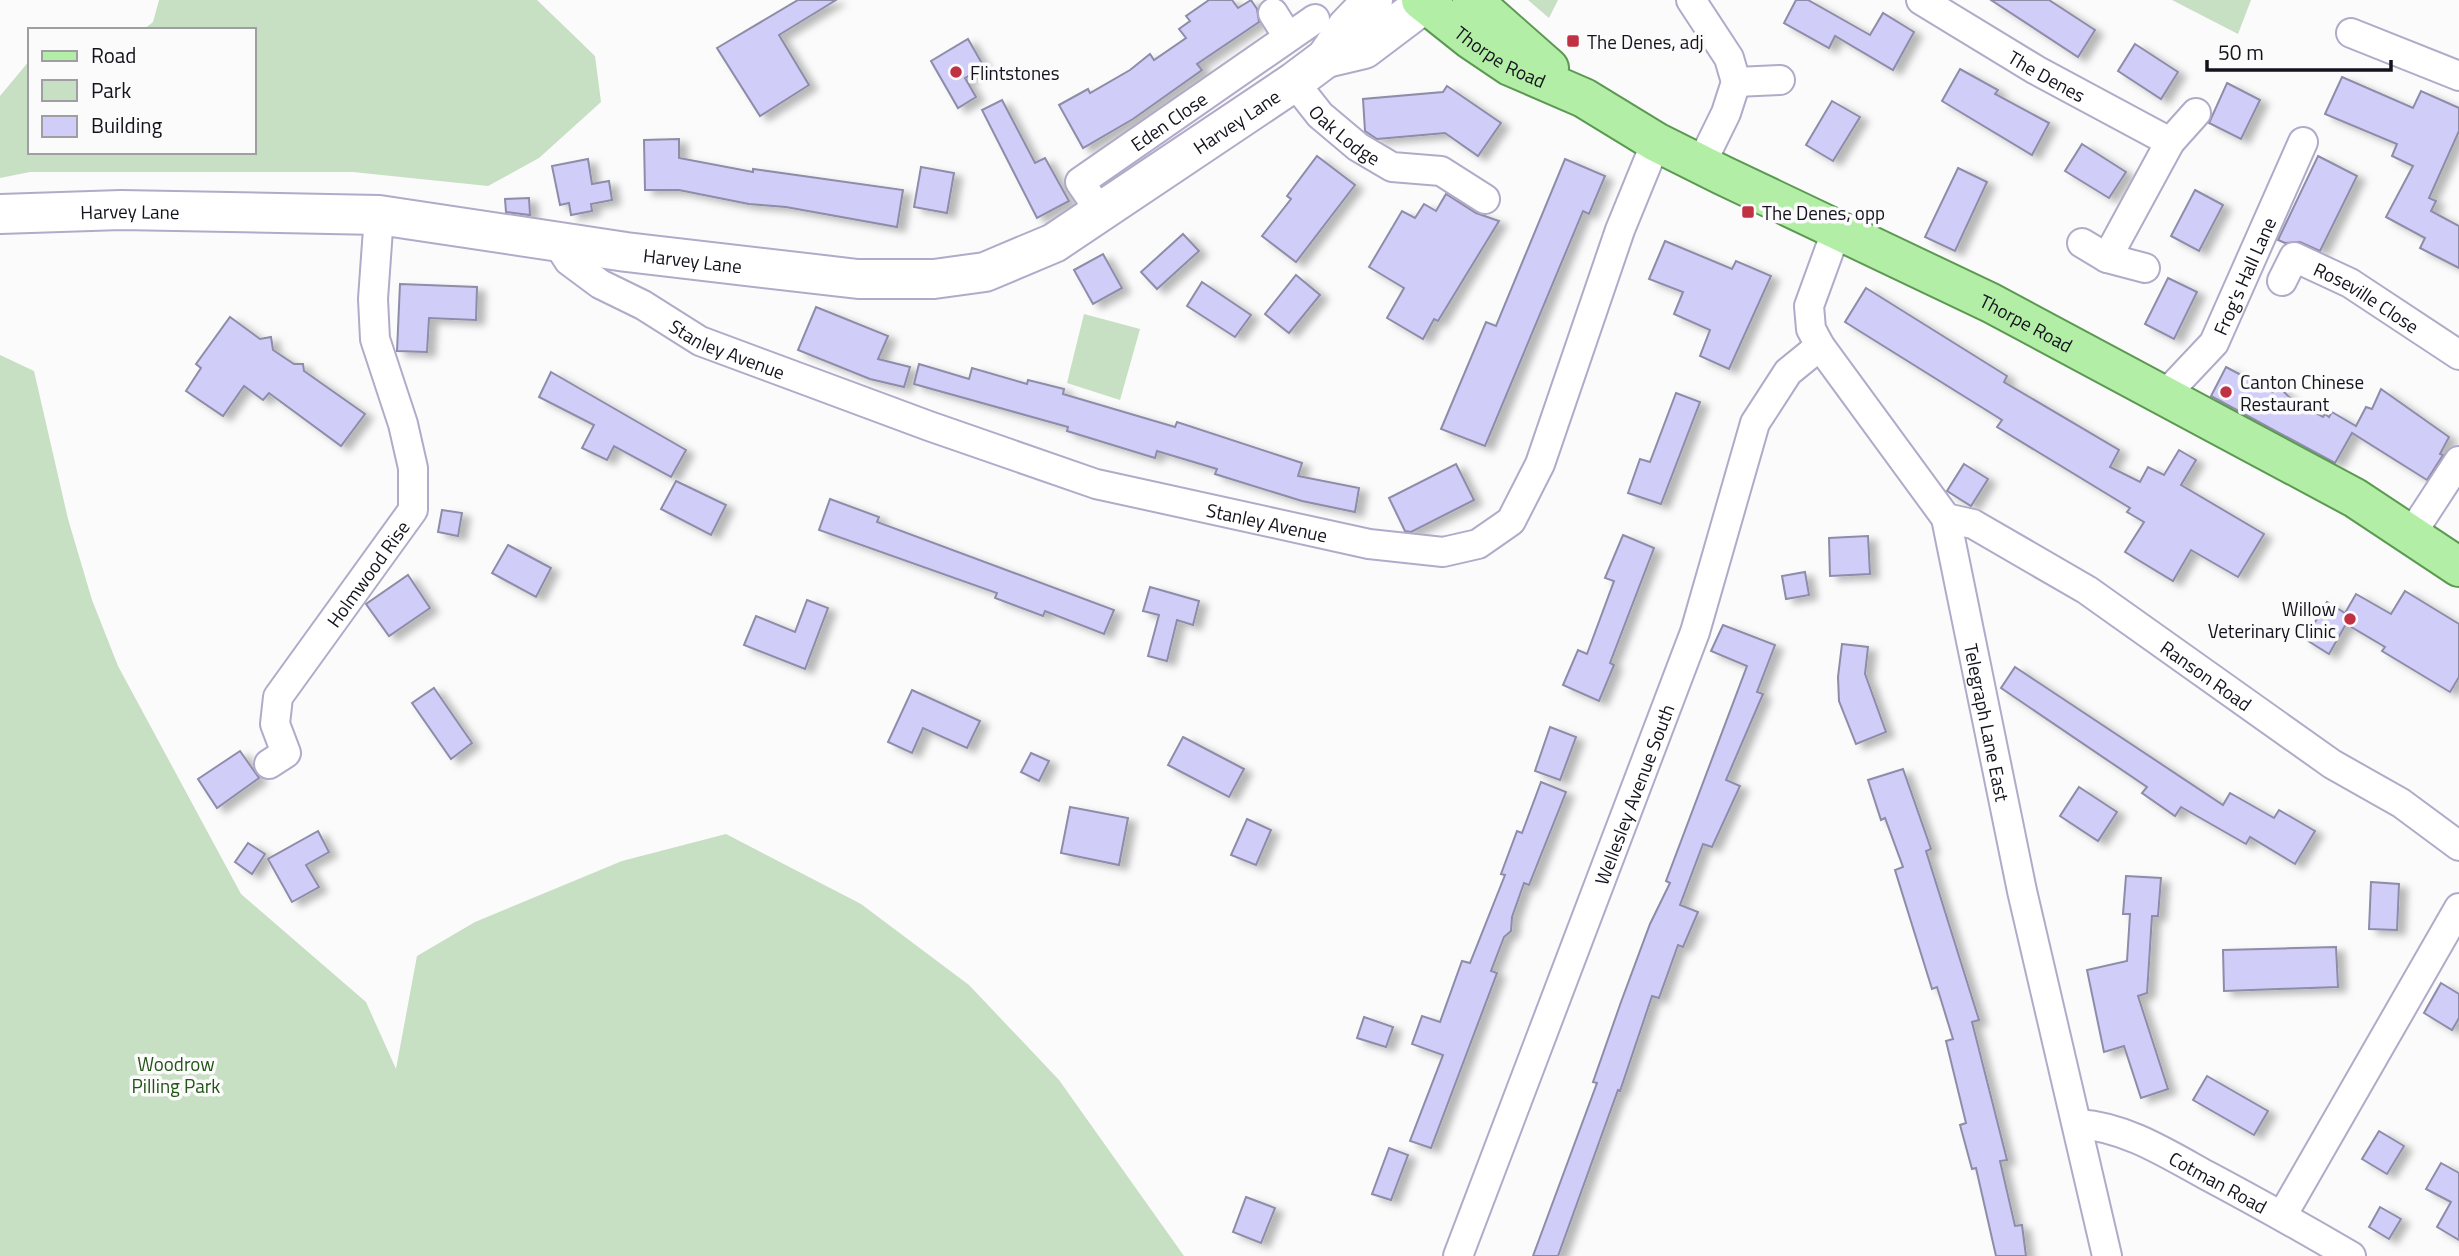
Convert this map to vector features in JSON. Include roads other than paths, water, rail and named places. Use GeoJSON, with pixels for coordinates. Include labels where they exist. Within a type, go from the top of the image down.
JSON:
{"type":"FeatureCollection","features":[{"type":"Feature","properties":{"kind":"main road","name":"Thorpe Road"},"geometry":{"type":"LineString","coordinates":[[1472,0],[1584,98]]}},
{"type":"Feature","properties":{"kind":"main road","name":"Thorpe Road"},"geometry":{"type":"LineString","coordinates":[[1424,1],[1510,66],[1584,98],[1656,142],[1991,303],[2355,498],[2459,567]]}},
{"type":"Feature","properties":{"kind":"street","name":"Harvey Lane"},"geometry":{"type":"LineString","coordinates":[[0,214],[121,210],[379,215],[626,252],[858,279],[934,279],[985,272],[1019,260],[1054,243],[1294,82],[1326,58],[1347,27],[1373,0]]}},
{"type":"Feature","properties":{"kind":"street"},"geometry":{"type":"LineString","coordinates":[[1691,0],[1729,58],[1736,82],[1726,113],[1701,164]]}},
{"type":"Feature","properties":{"kind":"street","name":"Harvey Lane"},"geometry":{"type":"LineString","coordinates":[[1326,58],[1364,49],[1424,1]]}},
{"type":"Feature","properties":{"kind":"street","name":"The Denes"},"geometry":{"type":"LineString","coordinates":[[1925,1],[2036,71],[2170,142]]}},
{"type":"Feature","properties":{"kind":"street"},"geometry":{"type":"LineString","coordinates":[[1273,13],[1288,37]]}},
{"type":"Feature","properties":{"kind":"street","name":"Eden Close"},"geometry":{"type":"LineString","coordinates":[[1101,213],[1080,182],[1315,19]]}},
{"type":"Feature","properties":{"kind":"street"},"geometry":{"type":"LineString","coordinates":[[2351,33],[2459,76]]}},
{"type":"Feature","properties":{"kind":"street"},"geometry":{"type":"LineString","coordinates":[[1736,82],[1780,80]]}},
{"type":"Feature","properties":{"kind":"street","name":"Oak Lodge"},"geometry":{"type":"LineString","coordinates":[[1294,82],[1320,115],[1359,147],[1392,167],[1441,171],[1485,198]]}},
{"type":"Feature","properties":{"kind":"street"},"geometry":{"type":"LineString","coordinates":[[2107,258],[2170,142],[2196,113]]}},
{"type":"Feature","properties":{"kind":"street","name":"Stanley Avenue"},"geometry":{"type":"LineString","coordinates":[[556,241],[569,261],[600,284],[643,305],[700,341],[929,426],[1096,484],[1369,544],[1443,552],[1478,544],[1511,521],[1540,464],[1620,230],[1656,142]]}},
{"type":"Feature","properties":{"kind":"street","name":"Frog's Hall Lane"},"geometry":{"type":"LineString","coordinates":[[2165,395],[2214,343],[2303,142]]}},
{"type":"Feature","properties":{"kind":"street","name":"Holmwood Rise"},"geometry":{"type":"LineString","coordinates":[[287,752],[275,724],[278,697],[413,510],[413,468],[403,424],[374,340],[373,299],[379,215]]}},
{"type":"Feature","properties":{"kind":"street","name":"Telegraph Lane East"},"geometry":{"type":"LineString","coordinates":[[1837,229],[1809,306],[1811,329],[1820,346],[1946,518],[2022,891],[2107,1256]]}},
{"type":"Feature","properties":{"kind":"street"},"geometry":{"type":"LineString","coordinates":[[2082,243],[2107,258],[2145,268]]}},
{"type":"Feature","properties":{"kind":"street"},"geometry":{"type":"LineString","coordinates":[[626,252],[629,278],[643,305]]}},
{"type":"Feature","properties":{"kind":"street","name":"Roseville Close"},"geometry":{"type":"LineString","coordinates":[[2282,281],[2294,257],[2350,283],[2459,355]]}},
{"type":"Feature","properties":{"kind":"street","name":"Wellesley Avenue South"},"geometry":{"type":"LineString","coordinates":[[1458,1256],[1695,632],[1755,423],[1787,372],[1820,346]]}},
{"type":"Feature","properties":{"kind":"street"},"geometry":{"type":"LineString","coordinates":[[2410,536],[2459,461]]}},
{"type":"Feature","properties":{"kind":"street","name":"Ranson Road"},"geometry":{"type":"LineString","coordinates":[[1946,518],[1973,524],[2087,590],[2332,764],[2401,803],[2459,846]]}},
{"type":"Feature","properties":{"kind":"street"},"geometry":{"type":"LineString","coordinates":[[2282,1216],[2459,908]]}},
{"type":"Feature","properties":{"kind":"street","name":"Cotman Road"},"geometry":{"type":"LineString","coordinates":[[2078,1124],[2096,1125],[2127,1135],[2282,1216],[2351,1256]]}},
{"type":"Feature","properties":{"kind":"place","name":"The Denes, adj"},"geometry":{"type":"Point","coordinates":[1573,41]}},
{"type":"Feature","properties":{"kind":"place","name":"Flintstones"},"geometry":{"type":"Point","coordinates":[956,72]}},
{"type":"Feature","properties":{"kind":"place","name":"The Denes, opp"},"geometry":{"type":"Point","coordinates":[1748,212]}},
{"type":"Feature","properties":{"kind":"place","name":"Canton Chinese Restaurant"},"geometry":{"type":"Point","coordinates":[2226,392]}},
{"type":"Feature","properties":{"kind":"place","name":"Willow Veterinary Clinic"},"geometry":{"type":"Point","coordinates":[2350,619]}},
{"type":"Feature","properties":{"kind":"park label","name":"Woodrow Pilling Park"},"geometry":{"type":"Point","coordinates":[176,1074]}}]}
